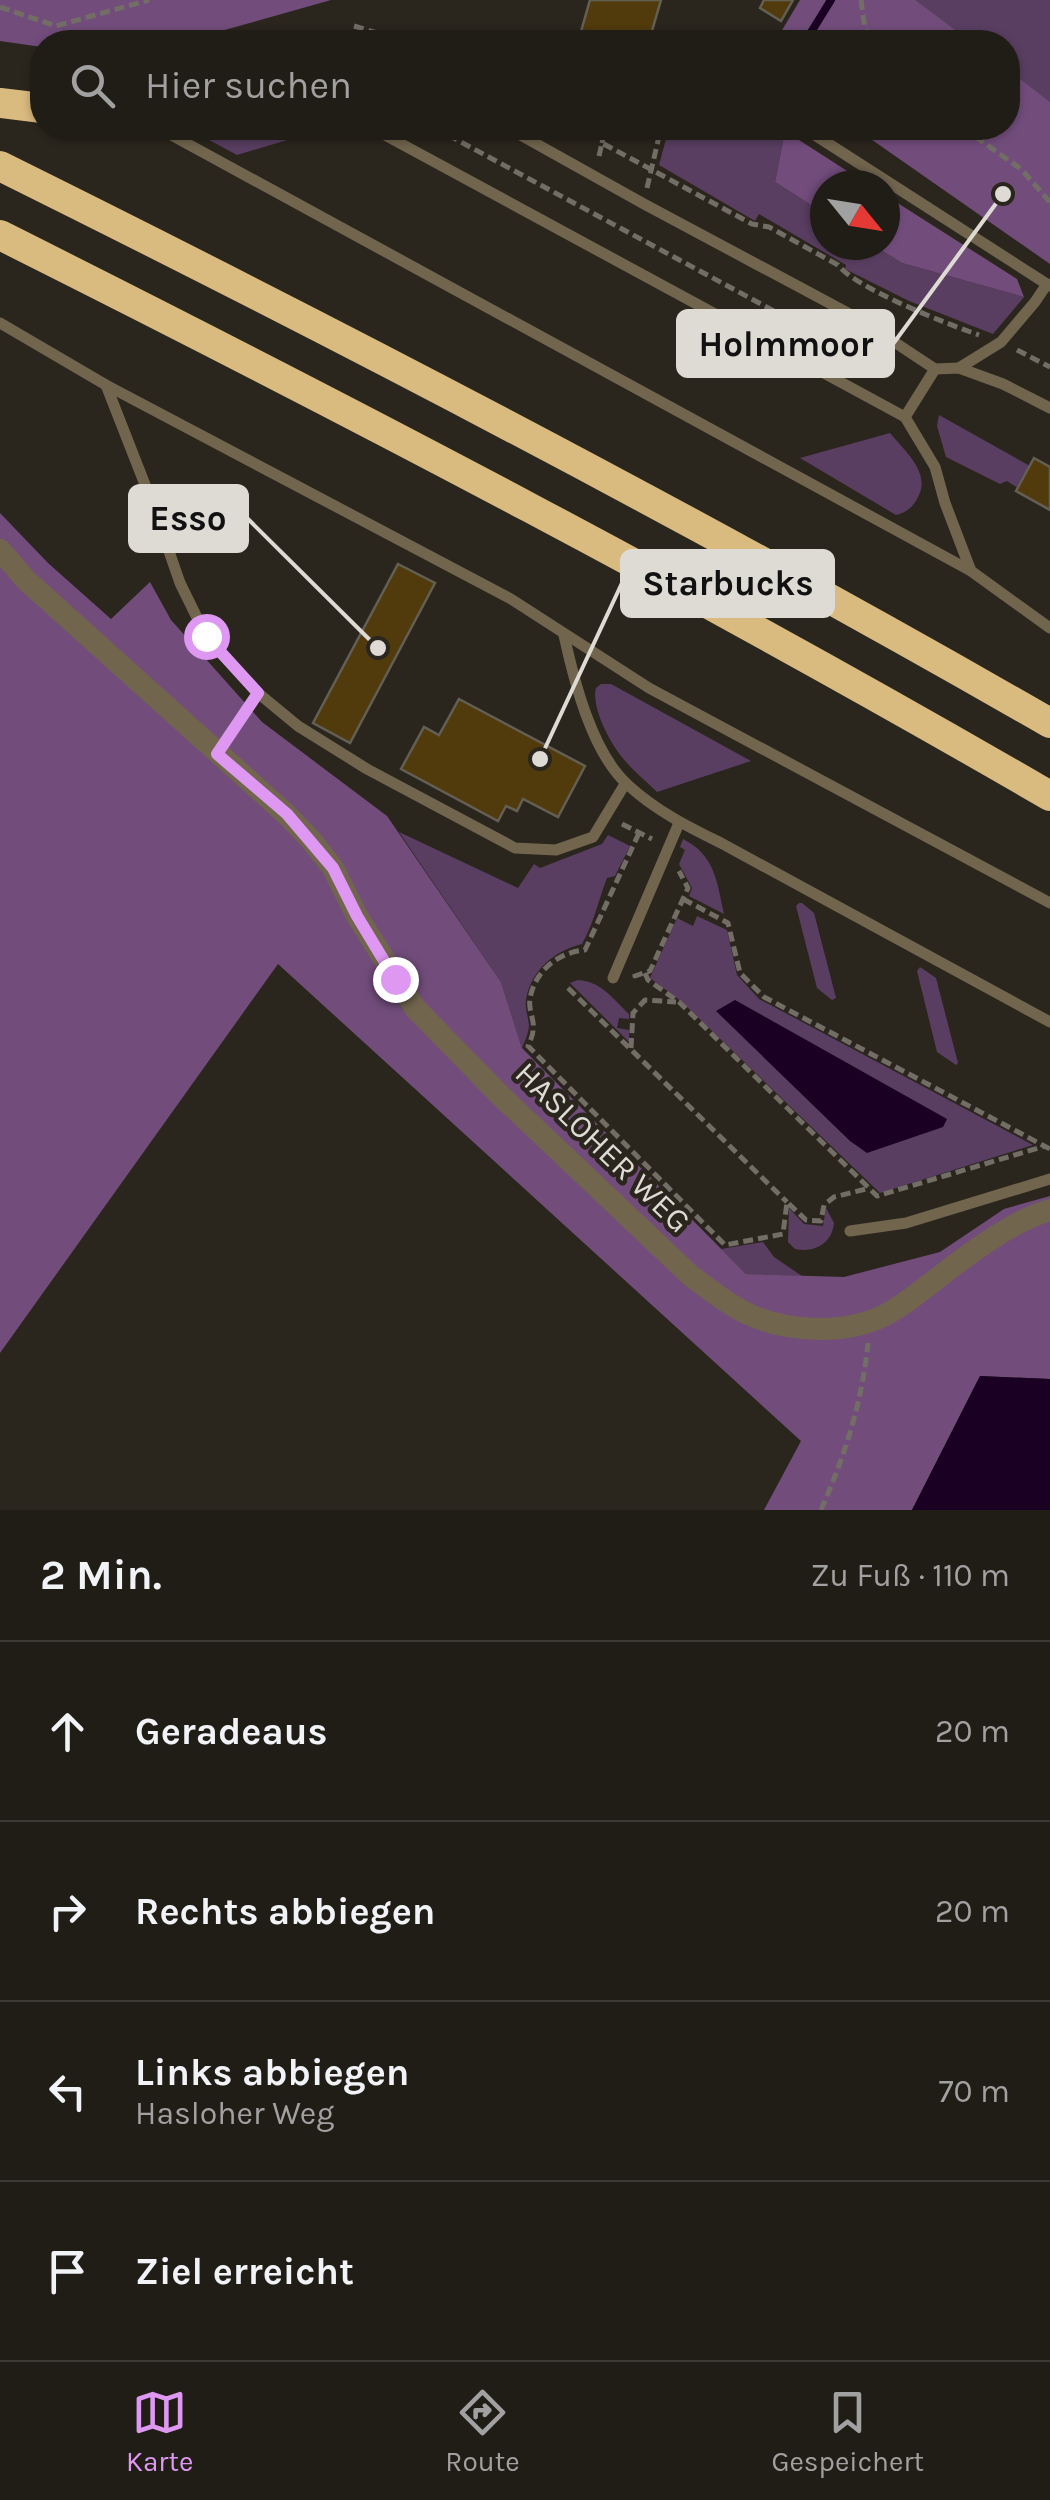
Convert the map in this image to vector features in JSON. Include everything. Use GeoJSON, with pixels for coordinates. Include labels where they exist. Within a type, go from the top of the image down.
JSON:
{"type":"FeatureCollection","features":[{"type":"Feature","properties":{"kind":"highway"},"geometry":{"type":"LineString","coordinates":[[0,103],[30,107]]}},
{"type":"Feature","properties":{"kind":"highway"},"geometry":{"type":"LineString","coordinates":[[0,166],[404,372],[1050,722]]}},
{"type":"Feature","properties":{"kind":"highway"},"geometry":{"type":"LineString","coordinates":[[0,235],[670,583],[1050,796]]}},
{"type":"Feature","properties":{"kind":"street","name":"HASLOHER WEG"},"geometry":{"type":"LineString","coordinates":[[0,550],[26,580],[287,814],[333,868],[357,916],[415,1008],[500,1095],[691,1276],[749,1315],[786,1325],[832,1328],[870,1320],[884,1315],[984,1244],[1050,1210]]}},
{"type":"Feature","properties":{"kind":"lane"},"geometry":{"type":"LineString","coordinates":[[179,140],[971,571],[1050,628]]}},
{"type":"Feature","properties":{"kind":"lane"},"geometry":{"type":"LineString","coordinates":[[394,140],[905,417],[935,467],[944,503],[971,571]]}},
{"type":"Feature","properties":{"kind":"lane"},"geometry":{"type":"LineString","coordinates":[[529,140],[860,320],[935,369],[959,368],[1003,384],[1050,408]]}},
{"type":"Feature","properties":{"kind":"lane"},"geometry":{"type":"LineString","coordinates":[[823,140],[1048,285],[1001,342],[959,368]]}},
{"type":"Feature","properties":{"kind":"lane"},"geometry":{"type":"LineString","coordinates":[[0,323],[106,386],[511,599],[649,688],[1050,903]]}},
{"type":"Feature","properties":{"kind":"lane"},"geometry":{"type":"LineString","coordinates":[[905,417],[935,369]]}},
{"type":"Feature","properties":{"kind":"lane"},"geometry":{"type":"LineString","coordinates":[[106,386],[180,583],[206,636],[258,693],[298,726],[367,769],[515,848],[556,850],[593,837],[626,784]]}},
{"type":"Feature","properties":{"kind":"lane"},"geometry":{"type":"LineString","coordinates":[[564,635],[573,675],[592,727],[626,784],[679,823],[721,842],[1050,1022]]}},
{"type":"Feature","properties":{"kind":"lane"},"geometry":{"type":"LineString","coordinates":[[217,754],[258,693]]}},
{"type":"Feature","properties":{"kind":"lane"},"geometry":{"type":"LineString","coordinates":[[613,978],[679,823]]}},
{"type":"Feature","properties":{"kind":"lane"},"geometry":{"type":"LineString","coordinates":[[850,1231],[906,1223],[1050,1179]]}},
{"type":"Feature","properties":{"kind":"path"},"geometry":{"type":"LineString","coordinates":[[0,7],[56,26],[150,0]]}},
{"type":"Feature","properties":{"kind":"path"},"geometry":{"type":"LineString","coordinates":[[861,0],[866,30]]}},
{"type":"Feature","properties":{"kind":"path"},"geometry":{"type":"LineString","coordinates":[[354,26],[367,30]]}},
{"type":"Feature","properties":{"kind":"path"},"geometry":{"type":"LineString","coordinates":[[457,140],[848,351]]}},
{"type":"Feature","properties":{"kind":"path"},"geometry":{"type":"LineString","coordinates":[[586,150],[599,156],[603,140]]}},
{"type":"Feature","properties":{"kind":"path"},"geometry":{"type":"LineString","coordinates":[[644,204],[658,140]]}},
{"type":"Feature","properties":{"kind":"path"},"geometry":{"type":"LineString","coordinates":[[981,140],[1022,169],[1050,202]]}},
{"type":"Feature","properties":{"kind":"path"},"geometry":{"type":"LineString","coordinates":[[602,143],[752,224],[770,227],[895,299],[1050,366]]}},
{"type":"Feature","properties":{"kind":"path"},"geometry":{"type":"LineString","coordinates":[[832,378],[855,330]]}},
{"type":"Feature","properties":{"kind":"path"},"geometry":{"type":"LineString","coordinates":[[639,833],[585,950],[564,954],[535,983],[530,999],[534,1028],[528,1046],[725,1245],[784,1234],[787,1202]]}},
{"type":"Feature","properties":{"kind":"path"},"geometry":{"type":"LineString","coordinates":[[683,899],[728,922],[740,973],[764,997],[1048,1147]]}},
{"type":"Feature","properties":{"kind":"path"},"geometry":{"type":"LineString","coordinates":[[645,973],[878,1196],[1048,1147]]}},
{"type":"Feature","properties":{"kind":"path"},"geometry":{"type":"LineString","coordinates":[[568,988],[806,1220],[821,1222],[824,1205],[834,1198],[870,1188]]}},
{"type":"Feature","properties":{"kind":"path"},"geometry":{"type":"LineString","coordinates":[[630,1050],[633,1013],[645,1000],[679,1002]]}},
{"type":"Feature","properties":{"kind":"path"},"geometry":{"type":"LineString","coordinates":[[897,1202],[899,1190]]}},
{"type":"Feature","properties":{"kind":"path"},"geometry":{"type":"LineString","coordinates":[[821,1510],[836,1477],[863,1388],[870,1320]]}},
{"type":"Feature","properties":{"kind":"shaded area"},"geometry":{"type":"Polygon","coordinates":[[[0,0],[331,0],[225,30],[30,30],[30,45],[0,41],[0,0]]]}},
{"type":"Feature","properties":{"kind":"shaded area"},"geometry":{"type":"Polygon","coordinates":[[[800,0],[915,0],[955,30],[782,30],[800,0]]]}},
{"type":"Feature","properties":{"kind":"shaded area"},"geometry":{"type":"Polygon","coordinates":[[[840,0],[1050,0],[1050,261],[1012,140],[1020,140],[1020,30],[821,30],[840,0]]]}},
{"type":"Feature","properties":{"kind":"shaded area"},"geometry":{"type":"Polygon","coordinates":[[[1020,79],[1050,102],[1050,264],[872,140],[1020,140],[1020,79]]]}},
{"type":"Feature","properties":{"kind":"shaded area"},"geometry":{"type":"Polygon","coordinates":[[[209,140],[287,140],[237,155],[209,140]]]}},
{"type":"Feature","properties":{"kind":"shaded area"},"geometry":{"type":"Polygon","coordinates":[[[666,140],[783,140],[775,182],[810,204],[810,244],[759,214],[755,221],[659,165],[666,140]]]}},
{"type":"Feature","properties":{"kind":"shaded area"},"geometry":{"type":"Polygon","coordinates":[[[783,140],[799,140],[846,170],[810,170],[810,204],[775,182],[783,140]]]}},
{"type":"Feature","properties":{"kind":"shaded area"},"geometry":{"type":"Polygon","coordinates":[[[900,205],[1017,279],[1024,297],[897,260],[900,205]]]}},
{"type":"Feature","properties":{"kind":"shaded area"},"geometry":{"type":"Polygon","coordinates":[[[837,260],[897,260],[1024,297],[993,334],[909,301],[845,269],[846,265],[837,260]]]}},
{"type":"Feature","properties":{"kind":"shaded area"},"geometry":{"type":"Polygon","coordinates":[[[939,415],[1030,466],[1018,488],[1007,481],[1000,484],[946,457],[937,426],[939,415]]]}},
{"type":"Feature","properties":{"kind":"shaded area"},"geometry":{"type":"Polygon","coordinates":[[[890,433],[914,462],[921,478],[915,502],[896,515],[800,458],[890,433]]]}},
{"type":"Feature","properties":{"kind":"shaded area"},"geometry":{"type":"Polygon","coordinates":[[[0,513],[48,563],[111,619],[150,582],[171,620],[262,722],[387,816],[501,982],[522,1048],[746,1274],[844,1277],[940,1252],[1004,1209],[1050,1196],[1050,1379],[980,1376],[912,1510],[764,1510],[801,1441],[278,964],[0,1353],[0,513]]]}},
{"type":"Feature","properties":{"kind":"shaded area"},"geometry":{"type":"Polygon","coordinates":[[[601,684],[611,684],[751,761],[657,792],[625,761],[606,733],[595,695],[601,684]]]}},
{"type":"Feature","properties":{"kind":"shaded area"},"geometry":{"type":"Polygon","coordinates":[[[399,832],[518,888],[534,864],[540,868],[602,844],[608,835],[630,846],[615,876],[607,878],[582,944],[553,957],[533,980],[526,1000],[529,1028],[522,1048],[501,982],[399,832]]]}},
{"type":"Feature","properties":{"kind":"shaded area"},"geometry":{"type":"Polygon","coordinates":[[[683,839],[708,861],[724,914],[689,896],[692,888],[679,864],[685,850],[680,847],[683,839]]]}},
{"type":"Feature","properties":{"kind":"shaded area"},"geometry":{"type":"Polygon","coordinates":[[[799,903],[814,913],[836,998],[832,1000],[817,988],[796,906],[799,903]]]}},
{"type":"Feature","properties":{"kind":"shaded area"},"geometry":{"type":"Polygon","coordinates":[[[697,916],[727,930],[737,975],[759,999],[1033,1145],[880,1193],[682,1002],[650,978],[677,918],[693,926],[697,916]]]}},
{"type":"Feature","properties":{"kind":"shaded area"},"geometry":{"type":"Polygon","coordinates":[[[920,967],[936,978],[956,1065],[937,1052],[917,971],[920,967]]]}},
{"type":"Feature","properties":{"kind":"shaded area"},"geometry":{"type":"Polygon","coordinates":[[[578,980],[600,987],[629,1014],[629,1019],[619,1018],[617,1028],[629,1030],[629,1042],[570,983],[578,980]]]}},
{"type":"Feature","properties":{"kind":"shaded area"},"geometry":{"type":"Polygon","coordinates":[[[735,1000],[947,1119],[943,1127],[867,1153],[716,1011],[735,1000]]]}},
{"type":"Feature","properties":{"kind":"shaded area"},"geometry":{"type":"Polygon","coordinates":[[[789,1208],[804,1224],[823,1226],[826,1208],[834,1223],[826,1242],[815,1248],[795,1249],[788,1242],[789,1208]]]}},
{"type":"Feature","properties":{"kind":"shaded area"},"geometry":{"type":"Polygon","coordinates":[[[763,1242],[774,1257],[802,1276],[746,1274],[721,1249],[763,1242]]]}},
{"type":"Feature","properties":{"kind":"shaded area"},"geometry":{"type":"Polygon","coordinates":[[[980,1376],[1050,1379],[1050,1510],[912,1510],[980,1376]]]}},
{"type":"Feature","properties":{"kind":"building"},"geometry":{"type":"Polygon","coordinates":[[[590,0],[661,0],[652,30],[581,30],[590,0]]]}},
{"type":"Feature","properties":{"kind":"building"},"geometry":{"type":"Polygon","coordinates":[[[764,0],[793,0],[781,21],[760,8],[764,0]]]}},
{"type":"Feature","properties":{"kind":"building"},"geometry":{"type":"Polygon","coordinates":[[[1034,458],[1050,467],[1050,510],[1016,491],[1034,458]]]}},
{"type":"Feature","properties":{"kind":"building"},"geometry":{"type":"Polygon","coordinates":[[[398,564],[435,583],[350,743],[313,723],[398,564]]]}},
{"type":"Feature","properties":{"kind":"building"},"geometry":{"type":"Polygon","coordinates":[[[459,699],[585,766],[558,817],[523,799],[517,811],[506,806],[498,821],[401,769],[424,727],[439,735],[459,699]]]}},
{"type":"Feature","properties":{"kind":"waterway"},"geometry":{"type":"LineString","coordinates":[[812,30],[831,0]]}},
{"type":"Feature","properties":{"kind":"place","name":"Holmmoor"},"geometry":{"type":"Point","coordinates":[1003,194]}},
{"type":"Feature","properties":{"kind":"place","name":"Esso"},"geometry":{"type":"Point","coordinates":[378,648]}},
{"type":"Feature","properties":{"kind":"place","name":"Starbucks"},"geometry":{"type":"Point","coordinates":[540,759]}},
{"type":"Feature","properties":{"kind":"route"},"geometry":{"type":"LineString","coordinates":[[206,636],[258,693],[217,754],[311,840],[333,868],[395,979]]}}]}
